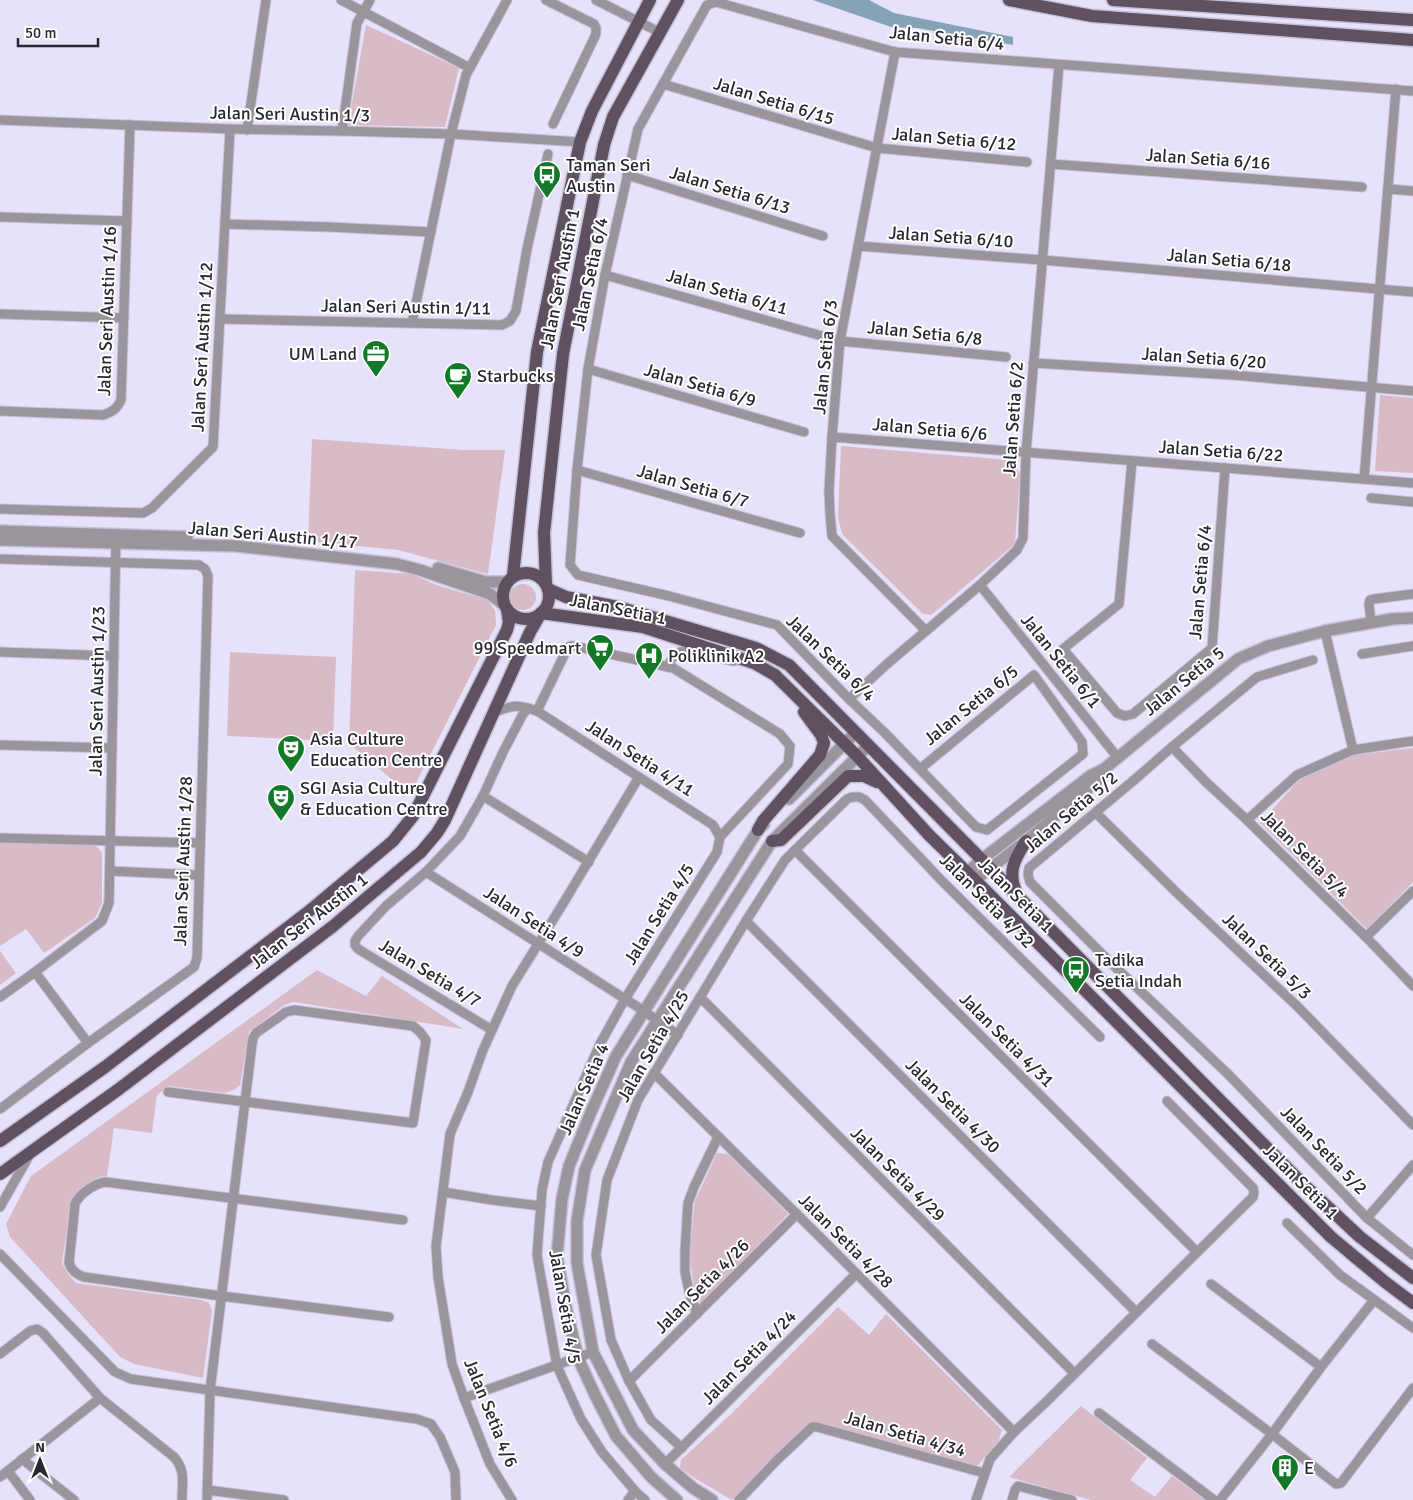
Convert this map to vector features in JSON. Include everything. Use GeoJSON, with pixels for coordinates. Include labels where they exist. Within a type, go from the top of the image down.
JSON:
{"type":"FeatureCollection","features":[{"type":"Feature","properties":{"kind":"main road","name":"Jalan Seri Austin 1"},"geometry":{"type":"LineString","coordinates":[[510,579],[537,352],[580,142],[592,111],[650,0]]}},
{"type":"Feature","properties":{"kind":"main road","name":"Jalan Seri Austin 1"},"geometry":{"type":"LineString","coordinates":[[547,586],[544,533],[565,336],[602,155],[614,117],[678,0]]}},
{"type":"Feature","properties":{"kind":"main road"},"geometry":{"type":"LineString","coordinates":[[1009,0],[1092,16],[1413,40]]}},
{"type":"Feature","properties":{"kind":"main road"},"geometry":{"type":"LineString","coordinates":[[1113,0],[1413,20]]}},
{"type":"Feature","properties":{"kind":"main road"},"geometry":{"type":"LineString","coordinates":[[528,572],[541,578],[547,586],[548,602],[541,613],[532,618],[521,618],[515,616],[506,607],[502,597],[503,590],[510,579],[528,572]]}},
{"type":"Feature","properties":{"kind":"main road","name":"Jalan Setia 1"},"geometry":{"type":"LineString","coordinates":[[547,586],[566,598],[618,607],[756,648],[789,665],[1303,1184],[1360,1237],[1413,1278]]}},
{"type":"Feature","properties":{"kind":"main road","name":"Jalan Seri Austin 1"},"geometry":{"type":"LineString","coordinates":[[0,1141],[105,1067],[308,912],[393,840],[413,816],[507,630],[509,622],[506,607]]}},
{"type":"Feature","properties":{"kind":"main road","name":"Jalan Seri Austin 1"},"geometry":{"type":"LineString","coordinates":[[0,1174],[119,1088],[332,927],[421,852],[445,820],[530,632],[541,613]]}},
{"type":"Feature","properties":{"kind":"main road","name":"Jalan Setia 1"},"geometry":{"type":"LineString","coordinates":[[541,613],[643,627],[754,663],[775,675],[857,756],[929,835],[1331,1237],[1384,1282],[1413,1303]]}},
{"type":"Feature","properties":{"kind":"main road"},"geometry":{"type":"LineString","coordinates":[[758,830],[763,821],[820,755],[824,743],[821,735],[775,675]]}},
{"type":"Feature","properties":{"kind":"main road"},"geometry":{"type":"LineString","coordinates":[[772,841],[781,840],[848,776],[864,776],[876,781],[929,835]]}},
{"type":"Feature","properties":{"kind":"main road"},"geometry":{"type":"LineString","coordinates":[[1019,898],[1011,874],[1015,860],[1026,841]]}},
{"type":"Feature","properties":{"kind":"main road"},"geometry":{"type":"LineString","coordinates":[[1384,1282],[1402,1290],[1413,1291]]}},
{"type":"Feature","properties":{"kind":"street"},"geometry":{"type":"LineString","coordinates":[[247,130],[266,0]]}},
{"type":"Feature","properties":{"kind":"street"},"geometry":{"type":"LineString","coordinates":[[341,0],[470,68]]}},
{"type":"Feature","properties":{"kind":"street"},"geometry":{"type":"LineString","coordinates":[[342,131],[357,23],[370,0]]}},
{"type":"Feature","properties":{"kind":"street"},"geometry":{"type":"LineString","coordinates":[[412,323],[451,134],[466,75],[507,0]]}},
{"type":"Feature","properties":{"kind":"street"},"geometry":{"type":"LineString","coordinates":[[546,0],[594,24],[596,28],[596,34],[552,124]]}},
{"type":"Feature","properties":{"kind":"street"},"geometry":{"type":"LineString","coordinates":[[600,1],[661,33]]}},
{"type":"Feature","properties":{"kind":"street","name":"Jalan Setia 6/4"},"geometry":{"type":"LineString","coordinates":[[982,829],[976,827],[777,625],[669,596],[578,576],[570,565],[577,470],[588,369],[605,274],[638,129],[707,5],[716,2],[895,52],[1413,90]]}},
{"type":"Feature","properties":{"kind":"street","name":"Jalan Setia 6/3"},"geometry":{"type":"LineString","coordinates":[[895,52],[840,340],[832,437],[829,491],[830,514],[832,536],[926,631]]}},
{"type":"Feature","properties":{"kind":"street","name":"Jalan Setia 6/2"},"geometry":{"type":"LineString","coordinates":[[849,699],[980,585],[1017,550],[1022,538],[1033,363],[1059,65]]}},
{"type":"Feature","properties":{"kind":"street","name":"Jalan Setia 6/15"},"geometry":{"type":"LineString","coordinates":[[663,84],[877,148]]}},
{"type":"Feature","properties":{"kind":"street"},"geometry":{"type":"LineString","coordinates":[[1364,479],[1396,89]]}},
{"type":"Feature","properties":{"kind":"street","name":"Jalan Seri Austin 1/3"},"geometry":{"type":"LineString","coordinates":[[0,120],[247,130],[451,134],[580,142]]}},
{"type":"Feature","properties":{"kind":"street","name":"Jalan Seri Austin 1/16"},"geometry":{"type":"LineString","coordinates":[[0,411],[102,415],[111,413],[118,407],[121,400],[130,126]]}},
{"type":"Feature","properties":{"kind":"street","name":"Jalan Seri Austin 1/12"},"geometry":{"type":"LineString","coordinates":[[0,510],[143,513],[152,508],[213,447],[230,129]]}},
{"type":"Feature","properties":{"kind":"street","name":"Jalan Setia 6/12"},"geometry":{"type":"LineString","coordinates":[[877,148],[1027,162]]}},
{"type":"Feature","properties":{"kind":"street","name":"Jalan Seri Austin 1/11"},"geometry":{"type":"LineString","coordinates":[[220,319],[502,325],[510,321],[516,311],[527,249],[548,154]]}},
{"type":"Feature","properties":{"kind":"street","name":"Jalan Setia 6/16"},"geometry":{"type":"LineString","coordinates":[[1051,164],[1362,187]]}},
{"type":"Feature","properties":{"kind":"street","name":"Jalan Setia 6/13"},"geometry":{"type":"LineString","coordinates":[[627,175],[823,236]]}},
{"type":"Feature","properties":{"kind":"street"},"geometry":{"type":"LineString","coordinates":[[1388,189],[1413,191]]}},
{"type":"Feature","properties":{"kind":"street"},"geometry":{"type":"LineString","coordinates":[[0,217],[127,221]]}},
{"type":"Feature","properties":{"kind":"street"},"geometry":{"type":"LineString","coordinates":[[224,224],[329,226],[431,232]]}},
{"type":"Feature","properties":{"kind":"street","name":"Jalan Setia 6/10"},"geometry":{"type":"LineString","coordinates":[[858,246],[1042,260]]}},
{"type":"Feature","properties":{"kind":"street","name":"Jalan Setia 6/18"},"geometry":{"type":"LineString","coordinates":[[1042,260],[1413,292]]}},
{"type":"Feature","properties":{"kind":"street","name":"Jalan Setia 6/11"},"geometry":{"type":"LineString","coordinates":[[605,274],[840,340]]}},
{"type":"Feature","properties":{"kind":"street"},"geometry":{"type":"LineString","coordinates":[[0,314],[124,318]]}},
{"type":"Feature","properties":{"kind":"street","name":"Jalan Setia 6/8"},"geometry":{"type":"LineString","coordinates":[[840,340],[1006,357]]}},
{"type":"Feature","properties":{"kind":"street","name":"Jalan Setia 6/20"},"geometry":{"type":"LineString","coordinates":[[1033,363],[1232,375],[1413,391]]}},
{"type":"Feature","properties":{"kind":"street","name":"Jalan Setia 6/9"},"geometry":{"type":"LineString","coordinates":[[588,369],[804,432]]}},
{"type":"Feature","properties":{"kind":"street","name":"Jalan Setia 6/6"},"geometry":{"type":"LineString","coordinates":[[832,437],[1026,453]]}},
{"type":"Feature","properties":{"kind":"street","name":"Jalan Setia 6/22"},"geometry":{"type":"LineString","coordinates":[[1026,453],[1413,482]]}},
{"type":"Feature","properties":{"kind":"street","name":"Jalan Setia 6/4"},"geometry":{"type":"LineString","coordinates":[[1132,461],[1119,604],[1063,649],[1117,713],[1125,716],[1133,714],[1212,648],[1225,468]]}},
{"type":"Feature","properties":{"kind":"street","name":"Jalan Setia 6/7"},"geometry":{"type":"LineString","coordinates":[[577,470],[800,533]]}},
{"type":"Feature","properties":{"kind":"street"},"geometry":{"type":"LineString","coordinates":[[1371,498],[1413,502]]}},
{"type":"Feature","properties":{"kind":"street","name":"Jalan Seri Austin 1/17"},"geometry":{"type":"LineString","coordinates":[[0,531],[236,546],[397,564],[490,594],[506,607]]}},
{"type":"Feature","properties":{"kind":"street","name":"Jalan Seri Austin 1/23"},"geometry":{"type":"LineString","coordinates":[[0,997],[102,921],[110,903],[116,539]]}},
{"type":"Feature","properties":{"kind":"street","name":"Jalan Seri Austin 1/17"},"geometry":{"type":"LineString","coordinates":[[0,540],[233,539],[395,558],[486,582],[510,579]]}},
{"type":"Feature","properties":{"kind":"street"},"geometry":{"type":"LineString","coordinates":[[0,559],[116,562]]}},
{"type":"Feature","properties":{"kind":"street","name":"Jalan Seri Austin 1/28"},"geometry":{"type":"LineString","coordinates":[[0,1109],[88,1042],[194,967],[197,958],[208,576],[199,565],[116,562]]}},
{"type":"Feature","properties":{"kind":"street","name":"Jalan Setia 6/1"},"geometry":{"type":"LineString","coordinates":[[980,585],[1118,758]]}},
{"type":"Feature","properties":{"kind":"street"},"geometry":{"type":"LineString","coordinates":[[1371,622],[1370,600],[1413,594]]}},
{"type":"Feature","properties":{"kind":"street","name":"Jalan Setia 5"},"geometry":{"type":"LineString","coordinates":[[972,876],[1090,776],[1104,769],[1118,758],[1238,659],[1268,646],[1325,631],[1392,618],[1413,618]]}},
{"type":"Feature","properties":{"kind":"street"},"geometry":{"type":"LineString","coordinates":[[1325,631],[1353,750]]}},
{"type":"Feature","properties":{"kind":"street"},"geometry":{"type":"LineString","coordinates":[[426,872],[460,836],[483,796],[523,714],[533,709],[570,646],[673,668],[780,734],[790,746],[788,764],[720,838]]}},
{"type":"Feature","properties":{"kind":"street"},"geometry":{"type":"LineString","coordinates":[[1362,654],[1413,646]]}},
{"type":"Feature","properties":{"kind":"street"},"geometry":{"type":"LineString","coordinates":[[668,667],[675,654],[685,651],[733,661],[742,659]]}},
{"type":"Feature","properties":{"kind":"street"},"geometry":{"type":"LineString","coordinates":[[0,652],[114,656]]}},
{"type":"Feature","properties":{"kind":"street","name":"Jalan Setia 5/2"},"geometry":{"type":"LineString","coordinates":[[1313,660],[1257,677],[1029,868],[1028,875],[1030,882],[1111,963],[1223,1069],[1366,1218],[1413,1255]]}},
{"type":"Feature","properties":{"kind":"street","name":"Jalan Setia 6/5"},"geometry":{"type":"LineString","coordinates":[[920,769],[1034,675],[1082,742],[1083,754],[987,830],[982,829]]}},
{"type":"Feature","properties":{"kind":"street","name":"Jalan Setia 4/11"},"geometry":{"type":"LineString","coordinates":[[493,713],[518,705],[533,709],[713,825],[720,838]]}},
{"type":"Feature","properties":{"kind":"street","name":"Jalan Setia 4"},"geometry":{"type":"LineString","coordinates":[[677,1500],[651,1477],[616,1436],[578,1358],[557,1257],[562,1199],[569,1166],[616,1056],[758,830],[855,733]]}},
{"type":"Feature","properties":{"kind":"street"},"geometry":{"type":"LineString","coordinates":[[1247,820],[1297,775],[1353,750],[1413,741]]}},
{"type":"Feature","properties":{"kind":"street"},"geometry":{"type":"LineString","coordinates":[[0,745],[112,748]]}},
{"type":"Feature","properties":{"kind":"street","name":"Jalan Setia 4"},"geometry":{"type":"LineString","coordinates":[[712,1500],[693,1488],[665,1464],[632,1430],[593,1352],[577,1263],[577,1221],[585,1170],[631,1062],[772,841],[868,746]]}},
{"type":"Feature","properties":{"kind":"street","name":"Jalan Setia 5/4"},"geometry":{"type":"LineString","coordinates":[[1172,747],[1206,783],[1247,820],[1366,937],[1413,986]]}},
{"type":"Feature","properties":{"kind":"street","name":"Jalan Setia 5"},"geometry":{"type":"LineString","coordinates":[[985,864],[1026,841],[1096,782],[1104,769]]}},
{"type":"Feature","properties":{"kind":"street","name":"Jalan Setia 4/6"},"geometry":{"type":"LineString","coordinates":[[512,1500],[490,1464],[452,1364],[438,1277],[436,1246],[450,1134],[512,986],[640,777]]}},
{"type":"Feature","properties":{"kind":"street"},"geometry":{"type":"LineString","coordinates":[[483,796],[589,862]]}},
{"type":"Feature","properties":{"kind":"street","name":"Jalan Setia 4/32"},"geometry":{"type":"LineString","coordinates":[[847,799],[859,797],[865,800],[943,882],[1100,1037]]}},
{"type":"Feature","properties":{"kind":"street","name":"Jalan Setia 4/25"},"geometry":{"type":"LineString","coordinates":[[682,1448],[651,1420],[611,1340],[596,1255],[606,1180],[638,1100],[746,921],[785,860],[847,799]]}},
{"type":"Feature","properties":{"kind":"street","name":"Jalan Setia 5/3"},"geometry":{"type":"LineString","coordinates":[[1096,812],[1177,893],[1298,1007],[1413,1125]]}},
{"type":"Feature","properties":{"kind":"street"},"geometry":{"type":"LineString","coordinates":[[0,838],[200,843]]}},
{"type":"Feature","properties":{"kind":"street","name":"Jalan Setia 4/5"},"geometry":{"type":"LineString","coordinates":[[645,1500],[602,1452],[580,1419],[557,1366],[537,1255],[542,1190],[548,1162],[600,1044],[625,999],[717,852],[720,838]]}},
{"type":"Feature","properties":{"kind":"street","name":"Jalan Setia 4/31"},"geometry":{"type":"LineString","coordinates":[[795,850],[1197,1252]]}},
{"type":"Feature","properties":{"kind":"street"},"geometry":{"type":"LineString","coordinates":[[110,871],[198,875]]}},
{"type":"Feature","properties":{"kind":"street","name":"Jalan Setia 4/7"},"geometry":{"type":"LineString","coordinates":[[426,872],[386,906],[358,936],[355,946],[492,1030]]}},
{"type":"Feature","properties":{"kind":"street","name":"Jalan Setia 4/9"},"geometry":{"type":"LineString","coordinates":[[426,872],[678,1034]]}},
{"type":"Feature","properties":{"kind":"street"},"geometry":{"type":"LineString","coordinates":[[1366,937],[1413,891]]}},
{"type":"Feature","properties":{"kind":"street","name":"Jalan Setia 4/30"},"geometry":{"type":"LineString","coordinates":[[746,921],[1136,1312]]}},
{"type":"Feature","properties":{"kind":"street"},"geometry":{"type":"LineString","coordinates":[[35,972],[88,1042]]}},
{"type":"Feature","properties":{"kind":"street","name":"Jalan Setia 4/29"},"geometry":{"type":"LineString","coordinates":[[700,997],[1074,1373]]}},
{"type":"Feature","properties":{"kind":"street"},"geometry":{"type":"LineString","coordinates":[[168,1092],[245,1102],[413,1123],[426,1040],[413,1026],[294,1010],[286,1012],[256,1033],[253,1038],[245,1102],[233,1198],[221,1296],[210,1391],[207,1495],[284,1500]]}},
{"type":"Feature","properties":{"kind":"street","name":"Jalan Setia 4/28"},"geometry":{"type":"LineString","coordinates":[[654,1073],[1014,1432]]}},
{"type":"Feature","properties":{"kind":"street"},"geometry":{"type":"LineString","coordinates":[[976,1500],[990,1459],[1014,1432],[1253,1197],[1253,1188],[1167,1101]]}},
{"type":"Feature","properties":{"kind":"street"},"geometry":{"type":"LineString","coordinates":[[697,1314],[685,1272],[688,1202],[718,1137]]}},
{"type":"Feature","properties":{"kind":"street"},"geometry":{"type":"LineString","coordinates":[[0,1207],[32,1151]]}},
{"type":"Feature","properties":{"kind":"street"},"geometry":{"type":"LineString","coordinates":[[1366,1218],[1413,1165]]}},
{"type":"Feature","properties":{"kind":"street"},"geometry":{"type":"LineString","coordinates":[[389,1317],[221,1296],[77,1275],[71,1269],[69,1263],[75,1204],[77,1198],[99,1183],[105,1182],[402,1220]]}},
{"type":"Feature","properties":{"kind":"street"},"geometry":{"type":"LineString","coordinates":[[443,1192],[541,1206]]}},
{"type":"Feature","properties":{"kind":"street","name":"Jalan Setia 4/26"},"geometry":{"type":"LineString","coordinates":[[630,1381],[797,1214]]}},
{"type":"Feature","properties":{"kind":"street"},"geometry":{"type":"LineString","coordinates":[[1287,1223],[1340,1275],[1413,1328]]}},
{"type":"Feature","properties":{"kind":"street"},"geometry":{"type":"LineString","coordinates":[[0,1254],[115,1372],[131,1379],[417,1419],[431,1424],[440,1438],[455,1472],[456,1500]]}},
{"type":"Feature","properties":{"kind":"street","name":"Jalan Setia 4/24"},"geometry":{"type":"LineString","coordinates":[[665,1464],[856,1274]]}},
{"type":"Feature","properties":{"kind":"street"},"geometry":{"type":"LineString","coordinates":[[1211,1284],[1321,1367]]}},
{"type":"Feature","properties":{"kind":"street"},"geometry":{"type":"LineString","coordinates":[[1220,1500],[1374,1300]]}},
{"type":"Feature","properties":{"kind":"street"},"geometry":{"type":"LineString","coordinates":[[0,1354],[30,1331],[37,1329],[43,1333],[100,1398],[174,1457],[182,1472],[182,1500]]}},
{"type":"Feature","properties":{"kind":"street"},"geometry":{"type":"LineString","coordinates":[[1152,1344],[1336,1484],[1341,1483],[1413,1388]]}},
{"type":"Feature","properties":{"kind":"street"},"geometry":{"type":"LineString","coordinates":[[464,1398],[593,1352]]}},
{"type":"Feature","properties":{"kind":"street"},"geometry":{"type":"LineString","coordinates":[[30,1500],[4,1474],[100,1398]]}},
{"type":"Feature","properties":{"kind":"street"},"geometry":{"type":"LineString","coordinates":[[1099,1413],[1214,1500]]}},
{"type":"Feature","properties":{"kind":"street","name":"Jalan Setia 4/34"},"geometry":{"type":"LineString","coordinates":[[739,1500],[812,1427],[984,1473]]}},
{"type":"Feature","properties":{"kind":"street"},"geometry":{"type":"LineString","coordinates":[[22,1459],[74,1500]]}},
{"type":"Feature","properties":{"kind":"street"},"geometry":{"type":"LineString","coordinates":[[1012,1500],[1018,1486],[1072,1500]]}},
{"type":"Feature","properties":{"kind":"street"},"geometry":{"type":"LineString","coordinates":[[628,1500],[635,1491]]}},
{"type":"Feature","properties":{"kind":"shaded area"},"geometry":{"type":"Polygon","coordinates":[[[366,25],[459,68],[445,127],[348,125],[366,25]]]}},
{"type":"Feature","properties":{"kind":"shaded area"},"geometry":{"type":"Polygon","coordinates":[[[1380,395],[1413,398],[1413,473],[1375,471],[1380,395]]]}},
{"type":"Feature","properties":{"kind":"shaded area"},"geometry":{"type":"Polygon","coordinates":[[[312,439],[464,450],[505,450],[488,574],[398,550],[308,541],[312,439]]]}},
{"type":"Feature","properties":{"kind":"shaded area"},"geometry":{"type":"Polygon","coordinates":[[[841,446],[1010,460],[1020,473],[1015,544],[931,615],[923,614],[842,534],[838,518],[841,446]]]}},
{"type":"Feature","properties":{"kind":"shaded area"},"geometry":{"type":"Polygon","coordinates":[[[355,570],[412,574],[436,585],[488,600],[495,611],[496,625],[410,795],[349,743],[355,570]]]}},
{"type":"Feature","properties":{"kind":"shaded area"},"geometry":{"type":"Polygon","coordinates":[[[523,584],[532,588],[536,597],[532,606],[523,610],[514,606],[510,597],[514,588],[523,584]]]}},
{"type":"Feature","properties":{"kind":"shaded area"},"geometry":{"type":"Polygon","coordinates":[[[230,652],[336,657],[333,741],[227,736],[230,652]]]}},
{"type":"Feature","properties":{"kind":"shaded area"},"geometry":{"type":"Polygon","coordinates":[[[1413,748],[1413,882],[1367,929],[1260,823],[1299,780],[1354,755],[1413,748]]]}},
{"type":"Feature","properties":{"kind":"shaded area"},"geometry":{"type":"Polygon","coordinates":[[[0,843],[95,845],[102,853],[102,903],[95,918],[44,953],[26,929],[0,946],[0,843]]]}},
{"type":"Feature","properties":{"kind":"shaded area"},"geometry":{"type":"Polygon","coordinates":[[[0,951],[16,973],[0,985],[0,951]]]}},
{"type":"Feature","properties":{"kind":"shaded area"},"geometry":{"type":"Polygon","coordinates":[[[317,970],[366,996],[382,976],[463,1029],[294,1002],[284,1005],[249,1032],[240,1085],[234,1090],[225,1093],[169,1086],[157,1095],[152,1133],[114,1128],[107,1176],[97,1178],[86,1184],[71,1200],[62,1263],[76,1283],[202,1300],[209,1303],[212,1311],[203,1378],[134,1364],[120,1357],[10,1237],[6,1224],[31,1176],[317,970]]]}},
{"type":"Feature","properties":{"kind":"shaded area"},"geometry":{"type":"Polygon","coordinates":[[[717,1153],[728,1154],[788,1214],[701,1304],[695,1294],[689,1253],[695,1201],[717,1153]]]}},
{"type":"Feature","properties":{"kind":"shaded area"},"geometry":{"type":"Polygon","coordinates":[[[838,1307],[869,1335],[886,1314],[1002,1430],[999,1440],[978,1465],[971,1466],[815,1423],[807,1425],[732,1500],[680,1468],[681,1460],[732,1413],[838,1307]]]}},
{"type":"Feature","properties":{"kind":"shaded area"},"geometry":{"type":"Polygon","coordinates":[[[1081,1406],[1147,1458],[1130,1480],[1155,1497],[1172,1476],[1205,1500],[1091,1500],[1009,1477],[1081,1406]]]}},
{"type":"Feature","properties":{"kind":"water"},"geometry":{"type":"Polygon","coordinates":[[[813,0],[869,0],[894,13],[1013,37],[1013,45],[917,28],[891,27],[813,0]]]}},
{"type":"Feature","properties":{"kind":"place","name":"Taman Seri Austin"},"geometry":{"type":"Point","coordinates":[547,199]}},
{"type":"Feature","properties":{"kind":"place","name":"UM Land"},"geometry":{"type":"Point","coordinates":[376,378]}},
{"type":"Feature","properties":{"kind":"place","name":"Starbucks"},"geometry":{"type":"Point","coordinates":[458,400]}},
{"type":"Feature","properties":{"kind":"place","name":"99 Speedmart"},"geometry":{"type":"Point","coordinates":[600,672]}},
{"type":"Feature","properties":{"kind":"place","name":"Poliklinik A2"},"geometry":{"type":"Point","coordinates":[649,680]}},
{"type":"Feature","properties":{"kind":"place","name":"Asia Culture Education Centre"},"geometry":{"type":"Point","coordinates":[291,773]}},
{"type":"Feature","properties":{"kind":"place","name":"SGI Asia Culture & Education Centre"},"geometry":{"type":"Point","coordinates":[281,822]}},
{"type":"Feature","properties":{"kind":"place","name":"Tadika Setia Indah"},"geometry":{"type":"Point","coordinates":[1076,994]}},
{"type":"Feature","properties":{"kind":"place","name":"E"},"geometry":{"type":"Point","coordinates":[1285,1492]}}]}
